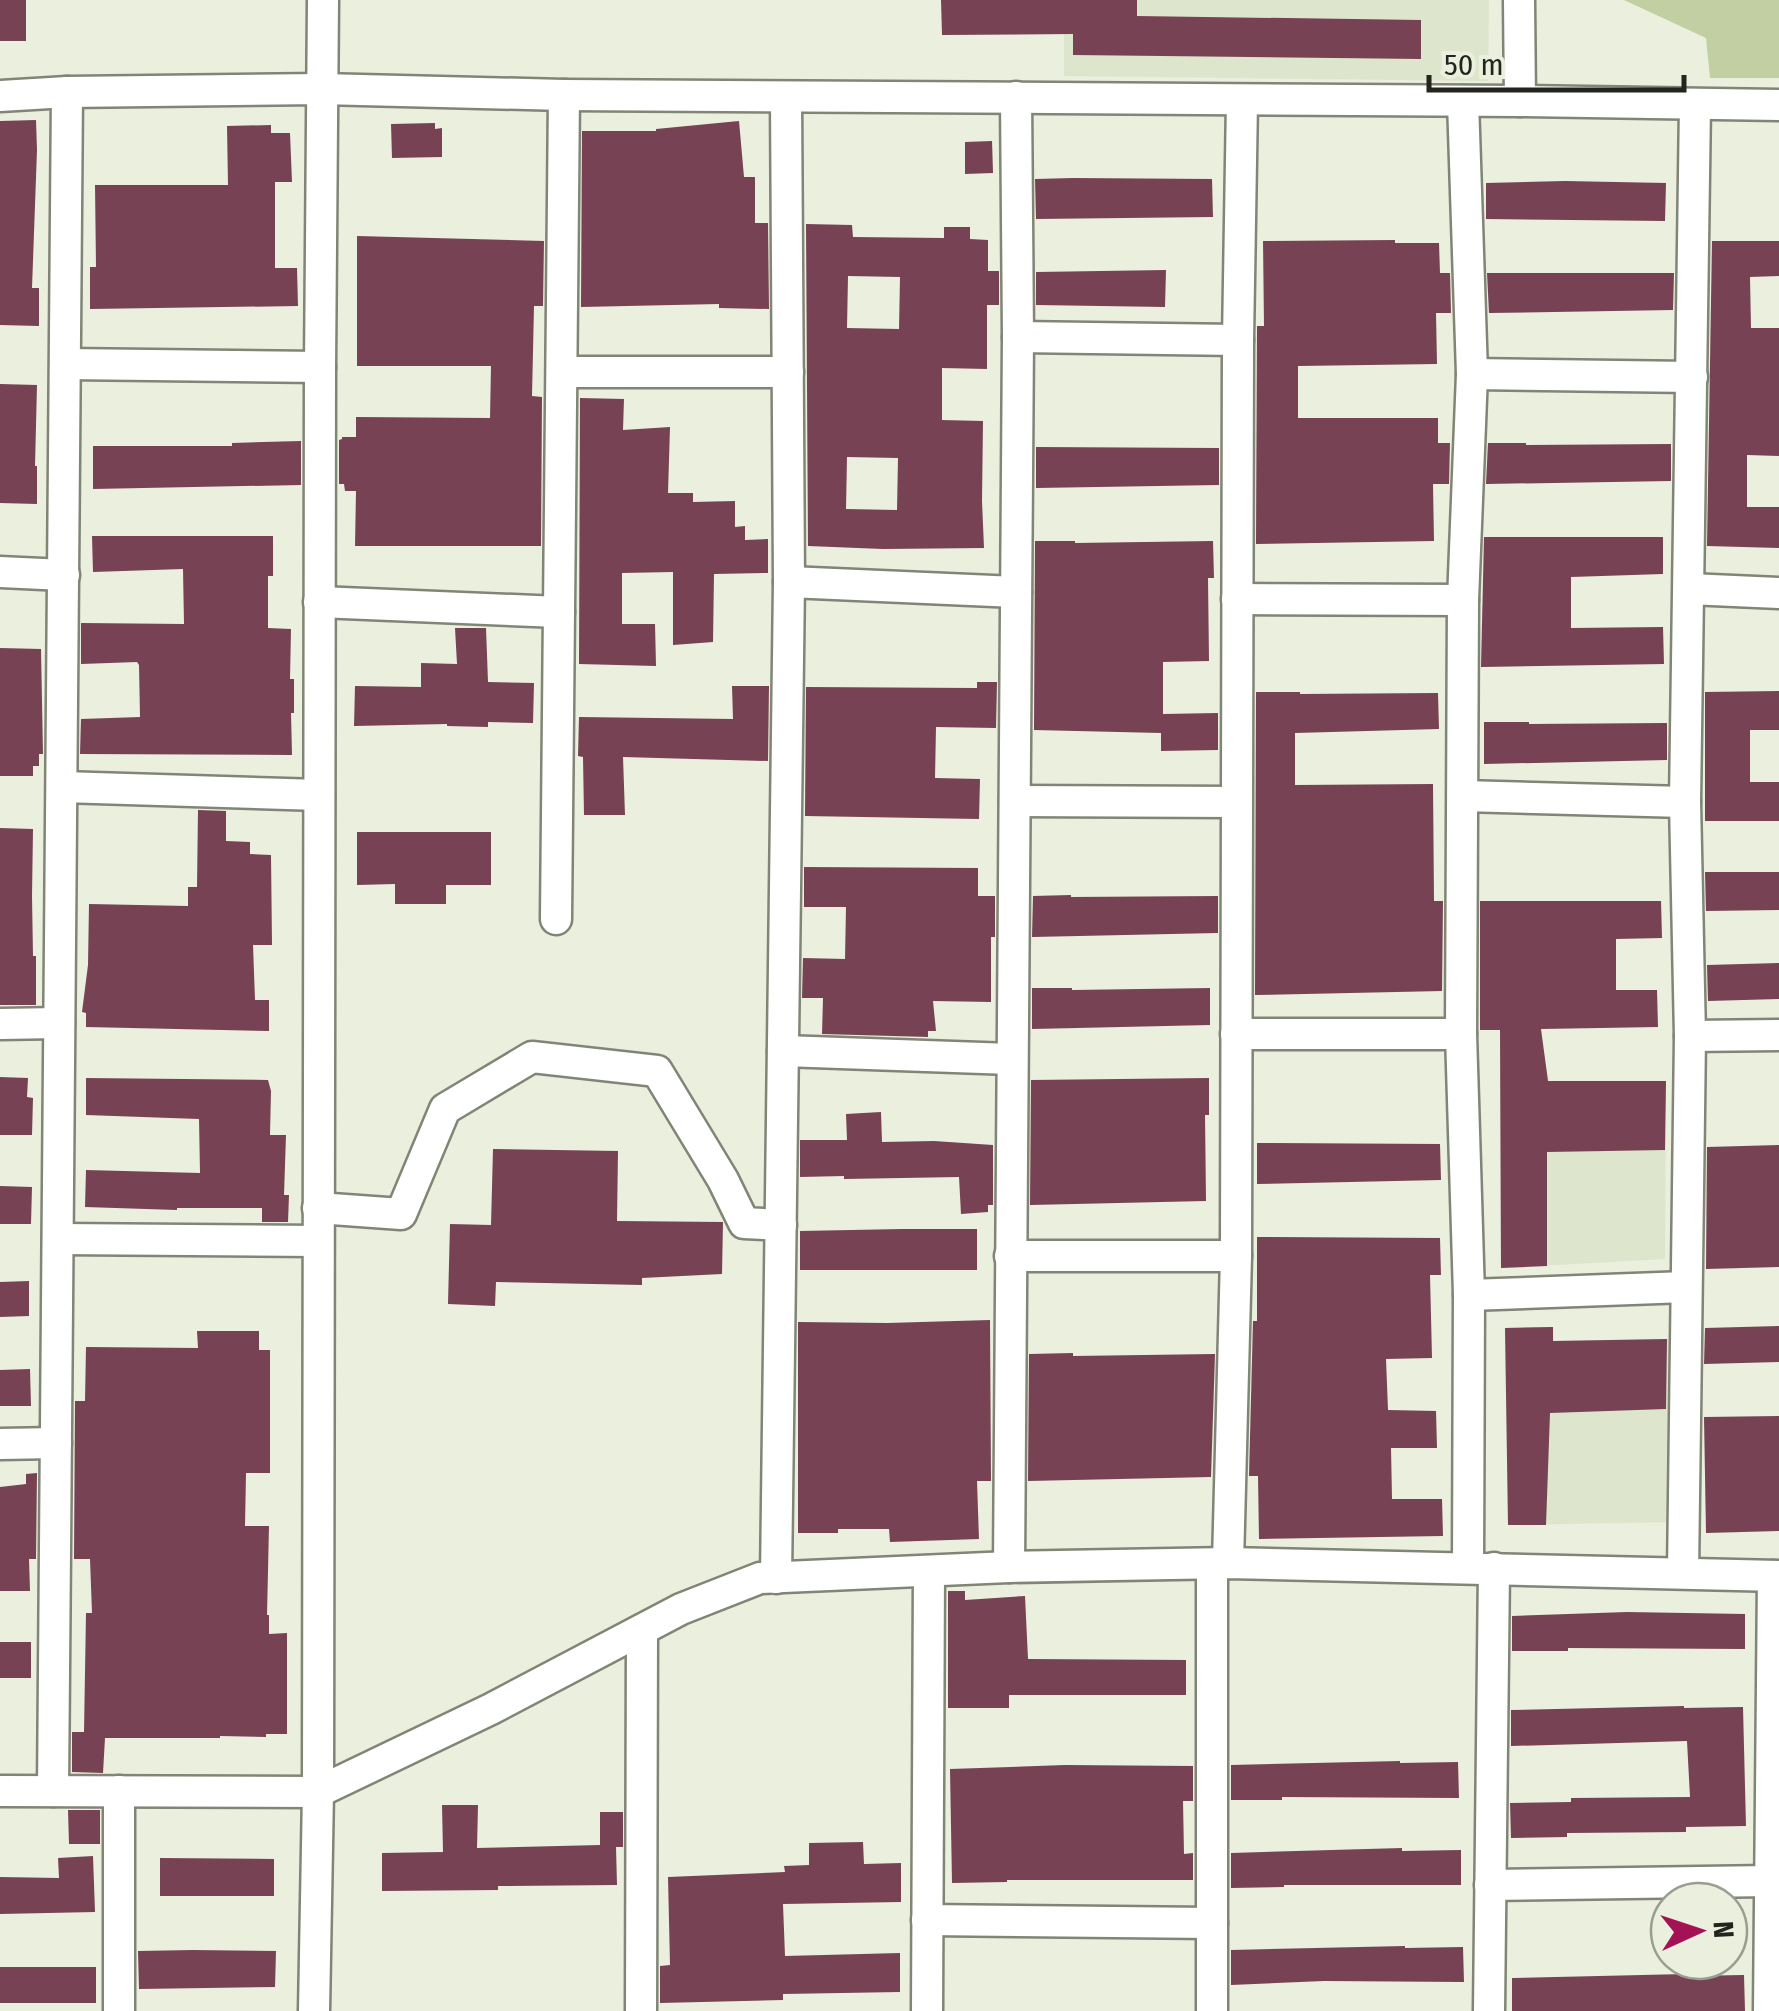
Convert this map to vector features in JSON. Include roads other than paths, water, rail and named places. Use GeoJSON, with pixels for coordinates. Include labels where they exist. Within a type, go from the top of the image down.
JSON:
{"type":"FeatureCollection","features":[{"type":"Feature","properties":{"kind":"street"},"geometry":{"type":"LineString","coordinates":[[314,2011],[318,1792],[323,0]]}},
{"type":"Feature","properties":{"kind":"street"},"geometry":{"type":"LineString","coordinates":[[1520,0],[1520,101]]}},
{"type":"Feature","properties":{"kind":"street"},"geometry":{"type":"LineString","coordinates":[[0,96],[321,89],[1779,105]]}},
{"type":"Feature","properties":{"kind":"street"},"geometry":{"type":"LineString","coordinates":[[52,1791],[67,92]]}},
{"type":"Feature","properties":{"kind":"street"},"geometry":{"type":"LineString","coordinates":[[556,919],[564,94]]}},
{"type":"Feature","properties":{"kind":"street"},"geometry":{"type":"LineString","coordinates":[[776,1578],[788,582],[786,97]]}},
{"type":"Feature","properties":{"kind":"street"},"geometry":{"type":"LineString","coordinates":[[1009,1566],[1018,337],[1016,97]]}},
{"type":"Feature","properties":{"kind":"street"},"geometry":{"type":"LineString","coordinates":[[1212,2011],[1220,1564],[1236,1256],[1242,101]]}},
{"type":"Feature","properties":{"kind":"street"},"geometry":{"type":"LineString","coordinates":[[1463,102],[1472,374],[1463,600],[1461,1034],[1481,1568],[1490,2011]]}},
{"type":"Feature","properties":{"kind":"street"},"geometry":{"type":"LineString","coordinates":[[1682,1573],[1690,1036],[1685,802],[1695,105]]}},
{"type":"Feature","properties":{"kind":"street"},"geometry":{"type":"LineString","coordinates":[[1018,337],[1238,340]]}},
{"type":"Feature","properties":{"kind":"street"},"geometry":{"type":"LineString","coordinates":[[66,364],[320,367]]}},
{"type":"Feature","properties":{"kind":"street"},"geometry":{"type":"LineString","coordinates":[[562,372],[788,372]]}},
{"type":"Feature","properties":{"kind":"street"},"geometry":{"type":"LineString","coordinates":[[1472,374],[1692,377]]}},
{"type":"Feature","properties":{"kind":"street"},"geometry":{"type":"LineString","coordinates":[[0,572],[64,575]]}},
{"type":"Feature","properties":{"kind":"street"},"geometry":{"type":"LineString","coordinates":[[788,582],[1016,592]]}},
{"type":"Feature","properties":{"kind":"street"},"geometry":{"type":"LineString","coordinates":[[1689,590],[1779,593]]}},
{"type":"Feature","properties":{"kind":"street"},"geometry":{"type":"LineString","coordinates":[[1237,599],[1463,600]]}},
{"type":"Feature","properties":{"kind":"street"},"geometry":{"type":"LineString","coordinates":[[320,602],[559,612]]}},
{"type":"Feature","properties":{"kind":"street"},"geometry":{"type":"LineString","coordinates":[[62,788],[319,795]]}},
{"type":"Feature","properties":{"kind":"street"},"geometry":{"type":"LineString","coordinates":[[1463,796],[1685,802]]}},
{"type":"Feature","properties":{"kind":"street"},"geometry":{"type":"LineString","coordinates":[[1015,801],[1236,802]]}},
{"type":"Feature","properties":{"kind":"street"},"geometry":{"type":"LineString","coordinates":[[0,1024],[59,1023]]}},
{"type":"Feature","properties":{"kind":"street"},"geometry":{"type":"LineString","coordinates":[[1236,1034],[1461,1034]]}},
{"type":"Feature","properties":{"kind":"street"},"geometry":{"type":"LineString","coordinates":[[1690,1036],[1779,1035]]}},
{"type":"Feature","properties":{"kind":"street"},"geometry":{"type":"LineString","coordinates":[[783,1050],[1011,1059]]}},
{"type":"Feature","properties":{"kind":"street"},"geometry":{"type":"LineString","coordinates":[[318,1208],[401,1214],[444,1108],[532,1057],[657,1071],[723,1180],[744,1223],[781,1226]]}},
{"type":"Feature","properties":{"kind":"street"},"geometry":{"type":"LineString","coordinates":[[58,1239],[318,1241]]}},
{"type":"Feature","properties":{"kind":"street"},"geometry":{"type":"LineString","coordinates":[[1010,1256],[1236,1256]]}},
{"type":"Feature","properties":{"kind":"street"},"geometry":{"type":"LineString","coordinates":[[1468,1296],[1686,1287]]}},
{"type":"Feature","properties":{"kind":"street"},"geometry":{"type":"LineString","coordinates":[[0,1444],[56,1443]]}},
{"type":"Feature","properties":{"kind":"street"},"geometry":{"type":"LineString","coordinates":[[0,1791],[318,1792],[491,1709],[681,1609],[760,1578],[1009,1566],[1220,1564],[1776,1576],[1769,2011]]}},
{"type":"Feature","properties":{"kind":"street"},"geometry":{"type":"LineString","coordinates":[[927,2011],[929,1571]]}},
{"type":"Feature","properties":{"kind":"street"},"geometry":{"type":"LineString","coordinates":[[641,2011],[642,1630]]}},
{"type":"Feature","properties":{"kind":"street"},"geometry":{"type":"LineString","coordinates":[[119,1791],[119,2011]]}},
{"type":"Feature","properties":{"kind":"street"},"geometry":{"type":"LineString","coordinates":[[1490,1885],[1770,1881]]}},
{"type":"Feature","properties":{"kind":"street"},"geometry":{"type":"LineString","coordinates":[[927,1920],[1212,1923]]}}]}
